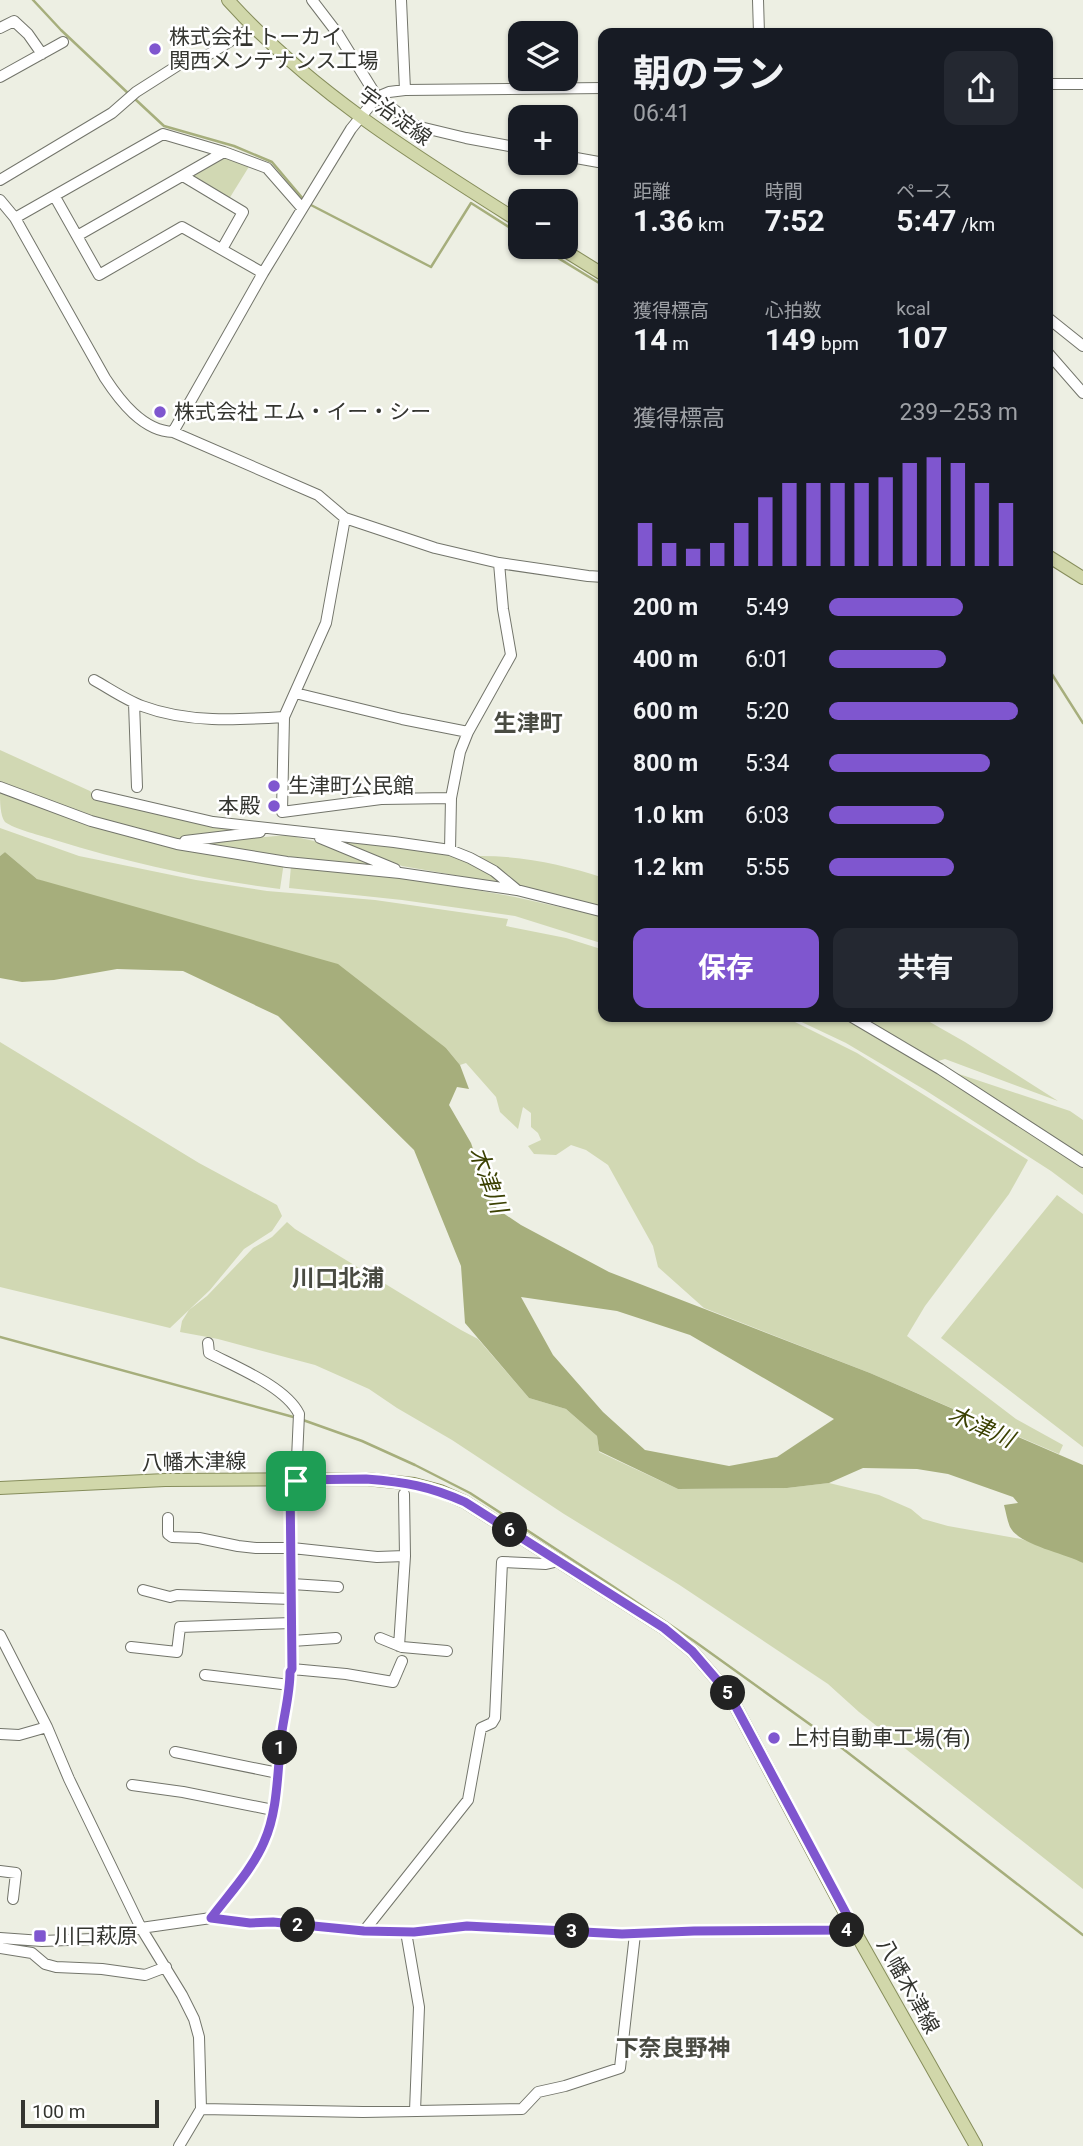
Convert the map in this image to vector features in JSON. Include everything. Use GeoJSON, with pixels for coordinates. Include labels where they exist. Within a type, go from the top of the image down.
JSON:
{"type":"FeatureCollection","features":[{"type":"Feature","properties":{"kind":"main road","name":"宇治淀線"},"geometry":{"type":"LineString","coordinates":[[228,0],[281,52],[360,116],[508,214]]}},
{"type":"Feature","properties":{"kind":"main road"},"geometry":{"type":"LineString","coordinates":[[578,259],[598,271]]}},
{"type":"Feature","properties":{"kind":"main road"},"geometry":{"type":"LineString","coordinates":[[1053,559],[1083,578]]}},
{"type":"Feature","properties":{"kind":"main road","name":"八幡木津線"},"geometry":{"type":"LineString","coordinates":[[0,1488],[165,1480],[366,1479],[414,1483],[465,1502],[664,1628],[692,1651],[729,1694],[855,1930],[976,2146]]}},
{"type":"Feature","properties":{"kind":"street"},"geometry":{"type":"LineString","coordinates":[[312,0],[338,34],[377,97],[416,126],[508,146]]}},
{"type":"Feature","properties":{"kind":"street"},"geometry":{"type":"LineString","coordinates":[[401,0],[405,90]]}},
{"type":"Feature","properties":{"kind":"street"},"geometry":{"type":"LineString","coordinates":[[758,0],[759,28]]}},
{"type":"Feature","properties":{"kind":"street"},"geometry":{"type":"LineString","coordinates":[[0,28],[14,21],[28,34],[42,54]]}},
{"type":"Feature","properties":{"kind":"street"},"geometry":{"type":"LineString","coordinates":[[0,180],[112,113],[136,92],[180,64],[203,58],[253,27]]}},
{"type":"Feature","properties":{"kind":"street"},"geometry":{"type":"LineString","coordinates":[[0,77],[64,42]]}},
{"type":"Feature","properties":{"kind":"street"},"geometry":{"type":"LineString","coordinates":[[1053,84],[1083,84]]}},
{"type":"Feature","properties":{"kind":"street"},"geometry":{"type":"LineString","coordinates":[[173,432],[302,208],[360,116],[377,97],[388,92],[405,90],[598,88]]}},
{"type":"Feature","properties":{"kind":"street"},"geometry":{"type":"LineString","coordinates":[[15,218],[163,134],[267,168],[302,208]]}},
{"type":"Feature","properties":{"kind":"street"},"geometry":{"type":"LineString","coordinates":[[77,236],[224,152]]}},
{"type":"Feature","properties":{"kind":"street"},"geometry":{"type":"LineString","coordinates":[[578,158],[598,162]]}},
{"type":"Feature","properties":{"kind":"street"},"geometry":{"type":"LineString","coordinates":[[183,176],[243,212],[222,249]]}},
{"type":"Feature","properties":{"kind":"street"},"geometry":{"type":"LineString","coordinates":[[55,197],[99,275],[182,227],[263,273]]}},
{"type":"Feature","properties":{"kind":"street"},"geometry":{"type":"LineString","coordinates":[[0,200],[15,218],[113,390],[140,419],[165,432],[173,432],[318,495],[345,518],[435,548],[499,563],[598,577]]}},
{"type":"Feature","properties":{"kind":"street"},"geometry":{"type":"LineString","coordinates":[[1053,322],[1083,346]]}},
{"type":"Feature","properties":{"kind":"street"},"geometry":{"type":"LineString","coordinates":[[1053,359],[1083,393]]}},
{"type":"Feature","properties":{"kind":"street"},"geometry":{"type":"LineString","coordinates":[[282,812],[284,717],[326,624],[345,518]]}},
{"type":"Feature","properties":{"kind":"street"},"geometry":{"type":"LineString","coordinates":[[450,850],[451,799],[460,752],[510,655],[499,563]]}},
{"type":"Feature","properties":{"kind":"street"},"geometry":{"type":"LineString","coordinates":[[94,680],[134,702],[165,714],[242,720],[284,717]]}},
{"type":"Feature","properties":{"kind":"street"},"geometry":{"type":"LineString","coordinates":[[295,693],[468,732]]}},
{"type":"Feature","properties":{"kind":"street"},"geometry":{"type":"LineString","coordinates":[[134,702],[137,787]]}},
{"type":"Feature","properties":{"kind":"street"},"geometry":{"type":"LineString","coordinates":[[0,787],[91,821],[177,844],[287,862],[400,873],[517,890],[598,910]]}},
{"type":"Feature","properties":{"kind":"street"},"geometry":{"type":"LineString","coordinates":[[97,795],[213,822],[450,850],[494,871],[517,890]]}},
{"type":"Feature","properties":{"kind":"street"},"geometry":{"type":"LineString","coordinates":[[282,812],[381,799],[451,799]]}},
{"type":"Feature","properties":{"kind":"street"},"geometry":{"type":"LineString","coordinates":[[282,812],[291,817],[292,830]]}},
{"type":"Feature","properties":{"kind":"street"},"geometry":{"type":"LineString","coordinates":[[177,844],[179,841],[292,830],[305,836],[322,838],[393,867],[400,873]]}},
{"type":"Feature","properties":{"kind":"street"},"geometry":{"type":"LineString","coordinates":[[860,1022],[940,1069],[1083,1162]]}},
{"type":"Feature","properties":{"kind":"street"},"geometry":{"type":"LineString","coordinates":[[208,1343],[209,1353],[290,1400],[299,1414],[293,1481],[292,1669],[273,1810],[265,1842],[211,1918]]}},
{"type":"Feature","properties":{"kind":"street"},"geometry":{"type":"LineString","coordinates":[[401,1685],[404,1494]]}},
{"type":"Feature","properties":{"kind":"street"},"geometry":{"type":"LineString","coordinates":[[168,1518],[168,1534],[172,1537],[199,1538],[256,1548],[292,1548],[377,1557],[405,1556]]}},
{"type":"Feature","properties":{"kind":"street"},"geometry":{"type":"LineString","coordinates":[[364,1931],[468,1800],[481,1728],[492,1723],[495,1718],[502,1562],[546,1564],[559,1561]]}},
{"type":"Feature","properties":{"kind":"street"},"geometry":{"type":"LineString","coordinates":[[292,1584],[338,1587]]}},
{"type":"Feature","properties":{"kind":"street"},"geometry":{"type":"LineString","coordinates":[[144,1591],[170,1597],[292,1599]]}},
{"type":"Feature","properties":{"kind":"street"},"geometry":{"type":"LineString","coordinates":[[131,1647],[177,1652],[180,1627],[292,1623]]}},
{"type":"Feature","properties":{"kind":"street"},"geometry":{"type":"LineString","coordinates":[[0,1634],[47,1727],[69,1779],[141,1928],[194,2019],[199,2037],[201,2109],[179,2146]]}},
{"type":"Feature","properties":{"kind":"street"},"geometry":{"type":"LineString","coordinates":[[292,1641],[336,1638]]}},
{"type":"Feature","properties":{"kind":"street"},"geometry":{"type":"LineString","coordinates":[[380,1638],[401,1647],[447,1651]]}},
{"type":"Feature","properties":{"kind":"street"},"geometry":{"type":"LineString","coordinates":[[292,1669],[393,1682],[402,1661]]}},
{"type":"Feature","properties":{"kind":"street"},"geometry":{"type":"LineString","coordinates":[[205,1675],[290,1685]]}},
{"type":"Feature","properties":{"kind":"street"},"geometry":{"type":"LineString","coordinates":[[0,1734],[19,1735],[47,1727]]}},
{"type":"Feature","properties":{"kind":"street"},"geometry":{"type":"LineString","coordinates":[[175,1752],[278,1773]]}},
{"type":"Feature","properties":{"kind":"street"},"geometry":{"type":"LineString","coordinates":[[132,1785],[183,1791],[273,1810]]}},
{"type":"Feature","properties":{"kind":"street"},"geometry":{"type":"LineString","coordinates":[[0,1871],[16,1873],[13,1899]]}},
{"type":"Feature","properties":{"kind":"street"},"geometry":{"type":"LineString","coordinates":[[0,1938],[42,1941],[93,1939],[141,1928],[211,1918],[364,1931],[467,1926],[635,1934],[855,1930]]}},
{"type":"Feature","properties":{"kind":"street"},"geometry":{"type":"LineString","coordinates":[[406,1931],[419,2007],[415,2111]]}},
{"type":"Feature","properties":{"kind":"street"},"geometry":{"type":"LineString","coordinates":[[201,2109],[522,2109],[538,2092],[607,2074],[620,2068],[635,1934]]}},
{"type":"Feature","properties":{"kind":"street"},"geometry":{"type":"LineString","coordinates":[[0,1948],[32,1953],[45,1964],[56,1967],[102,1969],[145,1975],[166,1967]]}},
{"type":"Feature","properties":{"kind":"shaded area"},"geometry":{"type":"Polygon","coordinates":[[[221,157],[229,157],[250,165],[229,199],[188,175],[221,157]]]}},
{"type":"Feature","properties":{"kind":"shaded area"},"geometry":{"type":"Polygon","coordinates":[[[0,750],[90,791],[96,797],[254,830],[171,839],[94,819],[0,783],[0,750]]]}},
{"type":"Feature","properties":{"kind":"shaded area"},"geometry":{"type":"Polygon","coordinates":[[[0,792],[61,814],[284,862],[280,889],[138,863],[22,830],[9,825],[3,819],[0,792]]]}},
{"type":"Feature","properties":{"kind":"shaded area"},"geometry":{"type":"Polygon","coordinates":[[[0,828],[79,856],[196,880],[267,891],[375,900],[508,919],[506,926],[566,938],[598,948],[598,1022],[795,1022],[857,1053],[1028,1160],[1009,1194],[925,1306],[907,1336],[1016,1419],[1063,1445],[1059,1454],[870,1373],[704,1308],[658,1267],[653,1246],[608,1165],[586,1150],[571,1145],[556,1155],[534,1154],[528,1146],[541,1140],[531,1127],[531,1113],[523,1107],[518,1129],[500,1112],[496,1097],[466,1063],[460,1065],[446,1048],[37,879],[5,852],[0,856],[0,828]]]}},
{"type":"Feature","properties":{"kind":"shaded area"},"geometry":{"type":"Polygon","coordinates":[[[287,835],[314,841],[390,867],[292,857],[196,843],[287,835]]]}},
{"type":"Feature","properties":{"kind":"shaded area"},"geometry":{"type":"Polygon","coordinates":[[[326,836],[449,853],[506,884],[402,866],[326,836]]]}},
{"type":"Feature","properties":{"kind":"shaded area"},"geometry":{"type":"Polygon","coordinates":[[[474,856],[540,861],[598,876],[598,907],[519,885],[474,856]]]}},
{"type":"Feature","properties":{"kind":"shaded area"},"geometry":{"type":"Polygon","coordinates":[[[291,866],[402,877],[515,897],[598,916],[598,942],[515,916],[289,888],[291,866]]]}},
{"type":"Feature","properties":{"kind":"shaded area"},"geometry":{"type":"Polygon","coordinates":[[[802,1022],[851,1022],[935,1070],[1083,1167],[1083,1195],[1051,1171],[925,1090],[846,1043],[802,1022]]]}},
{"type":"Feature","properties":{"kind":"shaded area"},"geometry":{"type":"Polygon","coordinates":[[[864,1022],[930,1022],[1058,1101],[945,1059],[935,1062],[864,1022]]]}},
{"type":"Feature","properties":{"kind":"shaded area"},"geometry":{"type":"Polygon","coordinates":[[[0,1042],[199,1163],[277,1205],[282,1216],[272,1231],[244,1249],[210,1290],[170,1328],[0,1287],[0,1042]]]}},
{"type":"Feature","properties":{"kind":"shaded area"},"geometry":{"type":"Polygon","coordinates":[[[953,1072],[1070,1111],[1083,1120],[1083,1157],[953,1072]]]}},
{"type":"Feature","properties":{"kind":"shaded area"},"geometry":{"type":"Polygon","coordinates":[[[1057,1195],[1083,1214],[1083,1447],[941,1338],[1057,1195]]]}},
{"type":"Feature","properties":{"kind":"shaded area"},"geometry":{"type":"Polygon","coordinates":[[[287,1222],[478,1339],[529,1398],[566,1409],[597,1436],[599,1452],[678,1489],[787,1488],[829,1483],[879,1495],[911,1509],[923,1519],[1021,1539],[1070,1555],[1083,1563],[1083,1889],[859,1712],[828,1684],[678,1584],[564,1514],[452,1440],[369,1389],[315,1365],[218,1339],[180,1332],[182,1321],[189,1310],[207,1296],[253,1248],[272,1237],[287,1222]]]}},
{"type":"Feature","properties":{"kind":"water","name":"木津川"},"geometry":{"type":"Polygon","coordinates":[[[5,852],[37,879],[338,964],[446,1048],[460,1065],[469,1089],[457,1087],[449,1105],[471,1143],[497,1209],[521,1225],[609,1272],[870,1373],[1083,1465],[1083,1563],[1032,1544],[1015,1533],[1010,1527],[1004,1505],[1018,1503],[1013,1497],[948,1474],[917,1469],[863,1468],[829,1483],[787,1488],[678,1489],[599,1451],[597,1436],[566,1409],[529,1398],[465,1323],[461,1266],[414,1150],[278,1016],[183,971],[117,969],[54,980],[22,982],[0,978],[0,856],[5,852]],[[521,1297],[553,1355],[603,1412],[645,1450],[729,1466],[777,1457],[834,1419],[690,1335],[617,1311],[521,1297]]]}},
{"type":"Feature","properties":{"kind":"waterway"},"geometry":{"type":"LineString","coordinates":[[33,0],[130,95]]}},
{"type":"Feature","properties":{"kind":"waterway"},"geometry":{"type":"LineString","coordinates":[[135,99],[164,126],[234,146],[272,162],[304,200]]}},
{"type":"Feature","properties":{"kind":"waterway"},"geometry":{"type":"LineString","coordinates":[[309,204],[431,267],[471,203],[508,226]]}},
{"type":"Feature","properties":{"kind":"waterway"},"geometry":{"type":"LineString","coordinates":[[560,259],[598,282]]}},
{"type":"Feature","properties":{"kind":"waterway"},"geometry":{"type":"LineString","coordinates":[[1053,676],[1083,723]]}},
{"type":"Feature","properties":{"kind":"waterway"},"geometry":{"type":"LineString","coordinates":[[0,1337],[297,1418]]}},
{"type":"Feature","properties":{"kind":"waterway"},"geometry":{"type":"LineString","coordinates":[[303,1420],[362,1441],[470,1493],[614,1587],[829,1738],[1083,1935]]}},
{"type":"Feature","properties":{"kind":"place","name":"株式会社 トーカイ 関西メンテナンス工場"},"geometry":{"type":"Point","coordinates":[155,49]}},
{"type":"Feature","properties":{"kind":"place","name":"株式会社 エム・イー・シー"},"geometry":{"type":"Point","coordinates":[160,412]}},
{"type":"Feature","properties":{"kind":"place","name":"生津町公民館"},"geometry":{"type":"Point","coordinates":[274,786]}},
{"type":"Feature","properties":{"kind":"place","name":"本殿"},"geometry":{"type":"Point","coordinates":[274,806]}},
{"type":"Feature","properties":{"kind":"place","name":"上村自動車工場(有)"},"geometry":{"type":"Point","coordinates":[774,1738]}},
{"type":"Feature","properties":{"kind":"place","name":"川口萩原"},"geometry":{"type":"Point","coordinates":[40,1936]}},
{"type":"Feature","properties":{"kind":"district","name":"生津町"},"geometry":{"type":"Point","coordinates":[528,723]}},
{"type":"Feature","properties":{"kind":"district","name":"川口北浦"},"geometry":{"type":"Point","coordinates":[338,1278]}},
{"type":"Feature","properties":{"kind":"district","name":"下奈良野神"},"geometry":{"type":"Point","coordinates":[673,2048]}},
{"type":"Feature","properties":{"kind":"route"},"geometry":{"type":"LineString","coordinates":[[290,1480],[296,1481],[395,1481],[414,1483],[440,1491],[465,1502],[664,1628],[692,1651],[729,1694],[855,1930],[622,1934],[467,1926],[414,1932],[364,1931],[211,1918],[265,1842],[273,1810],[292,1669],[290,1480]]}}]}
